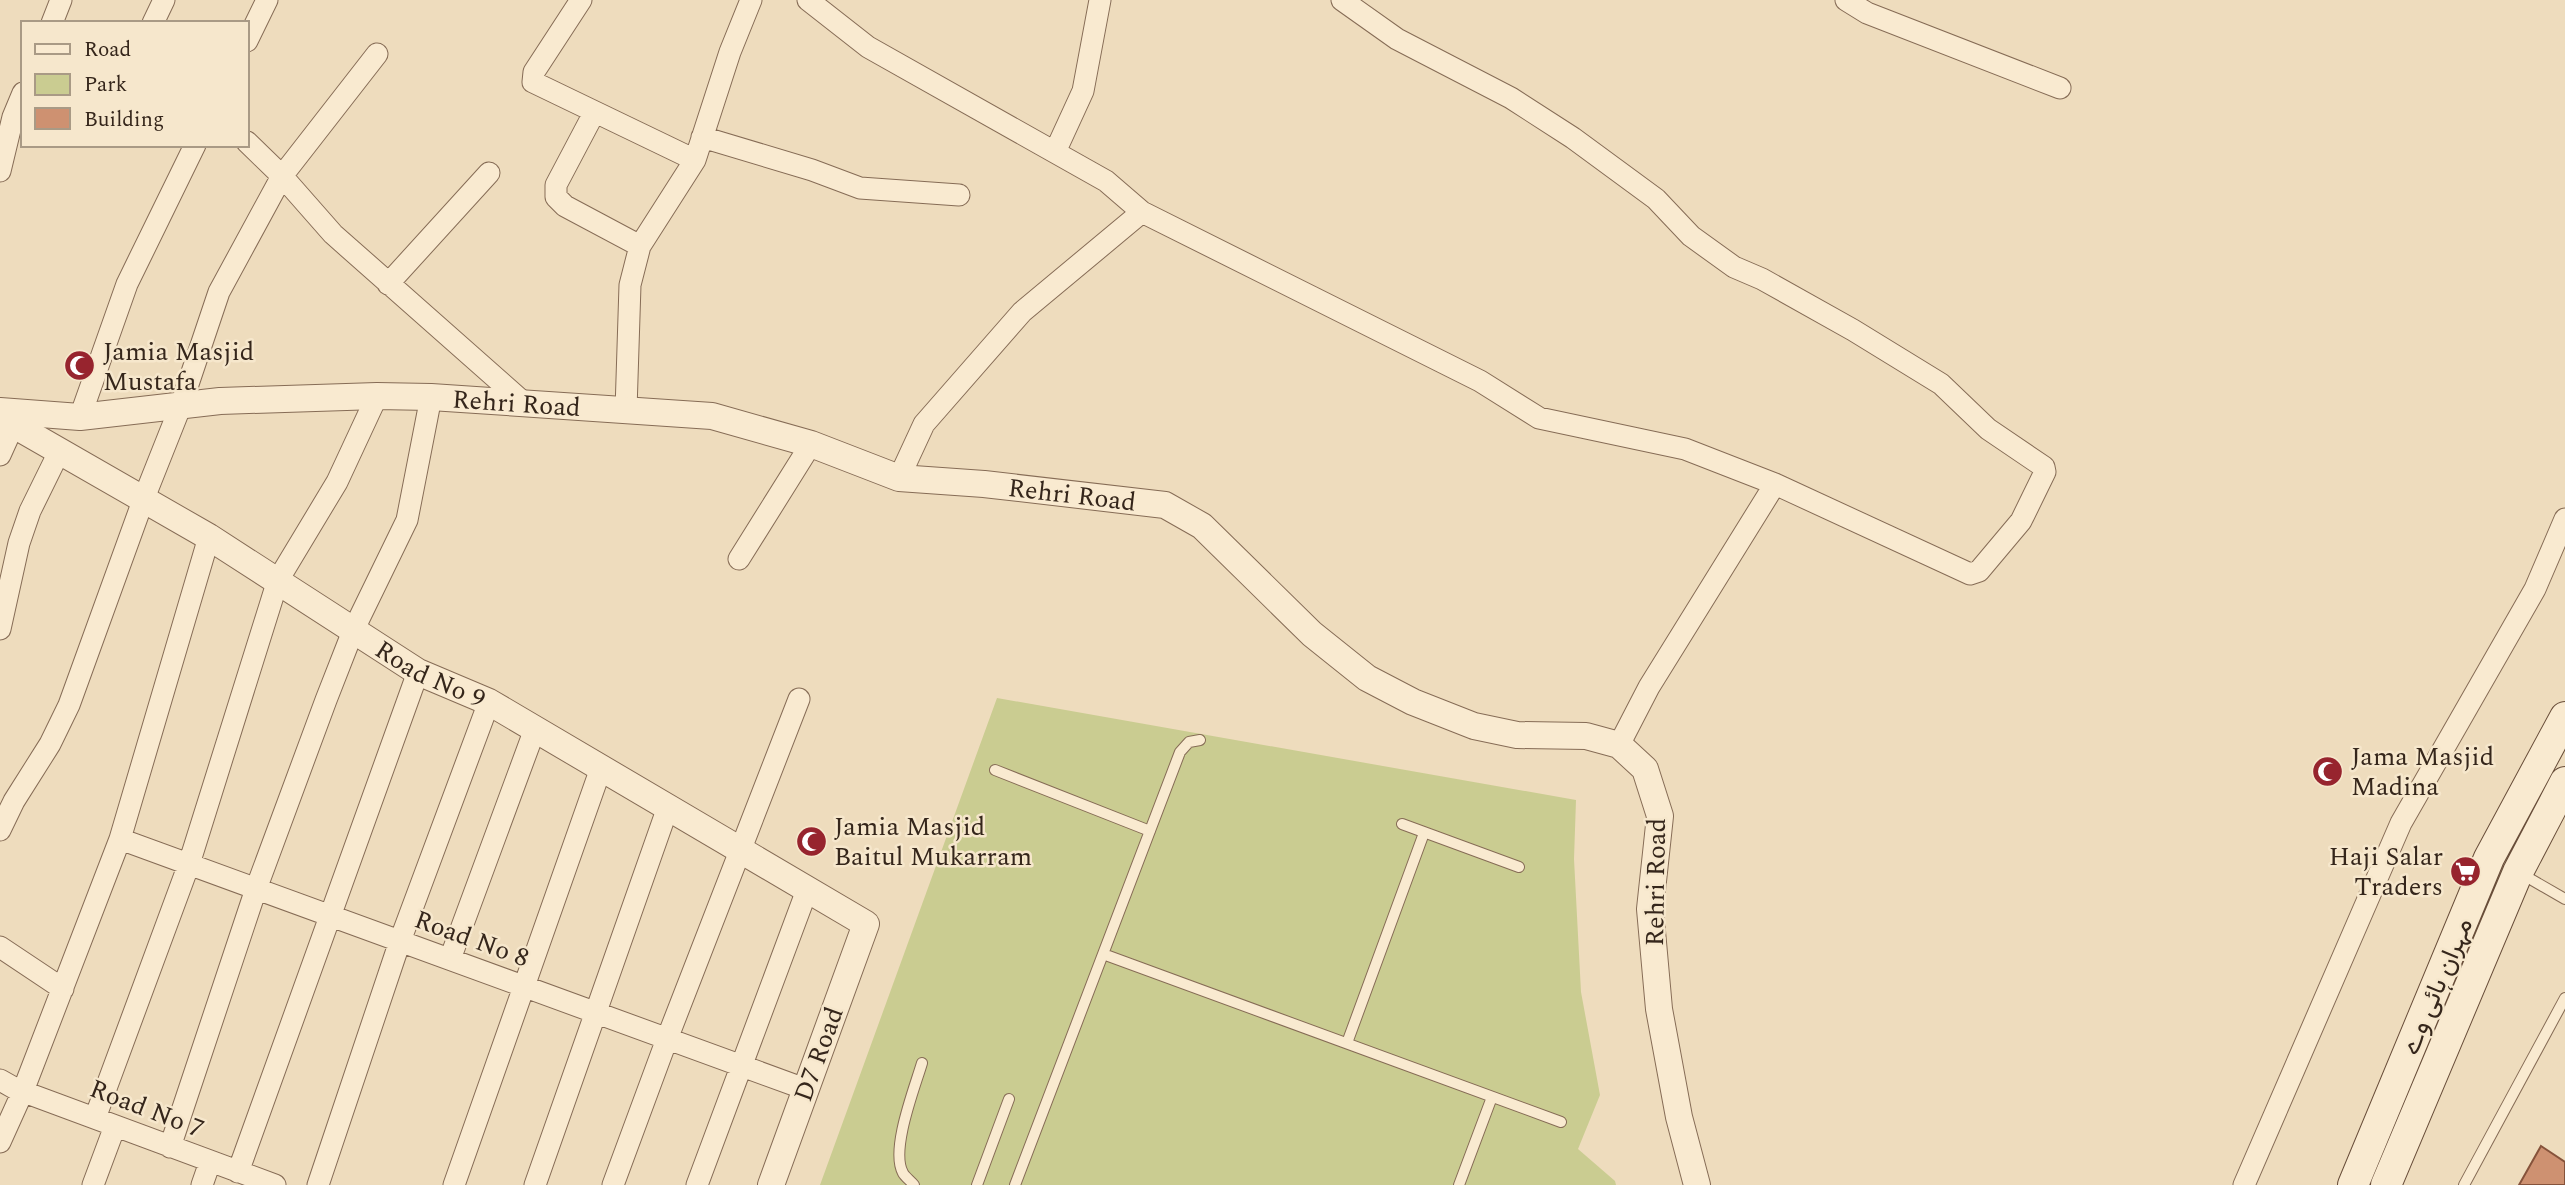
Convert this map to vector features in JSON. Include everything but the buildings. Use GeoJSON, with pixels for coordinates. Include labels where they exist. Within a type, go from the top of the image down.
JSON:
{"type":"FeatureCollection","features":[{"type":"Feature","properties":{"kind":"main road","name":"مہران ہائی وے"},"geometry":{"type":"LineString","coordinates":[[2353,1185],[2503,865],[2565,716]]}},
{"type":"Feature","properties":{"kind":"main road"},"geometry":{"type":"LineString","coordinates":[[2386,1185],[2503,865],[2565,782]]}},
{"type":"Feature","properties":{"kind":"street"},"geometry":{"type":"LineString","coordinates":[[53,21],[61,0]]}},
{"type":"Feature","properties":{"kind":"street"},"geometry":{"type":"LineString","coordinates":[[154,21],[164,0]]}},
{"type":"Feature","properties":{"kind":"street"},"geometry":{"type":"LineString","coordinates":[[248,39],[267,0]]}},
{"type":"Feature","properties":{"kind":"street"},"geometry":{"type":"LineString","coordinates":[[581,0],[532,77],[537,85],[695,160]]}},
{"type":"Feature","properties":{"kind":"street"},"geometry":{"type":"LineString","coordinates":[[626,410],[630,285],[640,246],[695,160],[730,52],[751,0]]}},
{"type":"Feature","properties":{"kind":"street"},"geometry":{"type":"LineString","coordinates":[[808,0],[868,47],[1106,181],[1142,212],[1480,381],[1539,418],[1685,449],[1775,484],[1970,575],[1979,571],[2021,521],[2045,469],[1988,429],[1941,384],[1842,323],[1762,278],[1734,267],[1691,236],[1656,199],[1573,138],[1511,98],[1397,39],[1342,0]]}},
{"type":"Feature","properties":{"kind":"street"},"geometry":{"type":"LineString","coordinates":[[1055,152],[1083,91],[1100,0]]}},
{"type":"Feature","properties":{"kind":"street"},"geometry":{"type":"LineString","coordinates":[[1846,0],[1867,13],[2060,89]]}},
{"type":"Feature","properties":{"kind":"street"},"geometry":{"type":"LineString","coordinates":[[0,831],[14,801],[50,744],[69,705],[144,498],[181,405],[219,292],[282,176],[377,54]]}},
{"type":"Feature","properties":{"kind":"street"},"geometry":{"type":"LineString","coordinates":[[0,171],[13,117],[21,98]]}},
{"type":"Feature","properties":{"kind":"street"},"geometry":{"type":"LineString","coordinates":[[594,113],[556,185],[556,197],[565,206],[640,246]]}},
{"type":"Feature","properties":{"kind":"street"},"geometry":{"type":"LineString","coordinates":[[702,137],[812,170],[860,188],[958,194]]}},
{"type":"Feature","properties":{"kind":"street"},"geometry":{"type":"LineString","coordinates":[[248,143],[282,176],[333,234],[523,402]]}},
{"type":"Feature","properties":{"kind":"street"},"geometry":{"type":"LineString","coordinates":[[80,417],[127,284],[194,147]]}},
{"type":"Feature","properties":{"kind":"street"},"geometry":{"type":"LineString","coordinates":[[388,284],[489,173]]}},
{"type":"Feature","properties":{"kind":"street"},"geometry":{"type":"LineString","coordinates":[[899,478],[925,424],[1022,312],[1142,212]]}},
{"type":"Feature","properties":{"kind":"street"},"geometry":{"type":"LineString","coordinates":[[93,1185],[105,1122],[278,580],[337,482],[377,396]]}},
{"type":"Feature","properties":{"kind":"street","name":"Rehri Road"},"geometry":{"type":"LineString","coordinates":[[8,416],[80,417],[220,401],[377,396],[523,402],[712,416],[811,444],[899,478],[985,484],[1165,505],[1202,526],[1312,634],[1367,678],[1413,702],[1474,726],[1517,734],[1586,736],[1619,745],[1645,769],[1660,816],[1650,909],[1659,1009],[1679,1117],[1697,1185]]}},
{"type":"Feature","properties":{"kind":"street"},"geometry":{"type":"LineString","coordinates":[[170,1147],[256,889],[354,631],[407,520],[432,397]]}},
{"type":"Feature","properties":{"kind":"street"},"geometry":{"type":"LineString","coordinates":[[0,455],[8,416]]}},
{"type":"Feature","properties":{"kind":"street","name":"Road No 9"},"geometry":{"type":"LineString","coordinates":[[8,416],[278,580],[418,672],[489,702],[866,924]]}},
{"type":"Feature","properties":{"kind":"street"},"geometry":{"type":"LineString","coordinates":[[739,559],[811,444]]}},
{"type":"Feature","properties":{"kind":"street"},"geometry":{"type":"LineString","coordinates":[[0,629],[19,544],[30,511],[60,450]]}},
{"type":"Feature","properties":{"kind":"street"},"geometry":{"type":"LineString","coordinates":[[1619,745],[1649,687],[1775,484]]}},
{"type":"Feature","properties":{"kind":"street"},"geometry":{"type":"LineString","coordinates":[[2244,1185],[2401,823],[2535,589],[2565,519]]}},
{"type":"Feature","properties":{"kind":"street"},"geometry":{"type":"LineString","coordinates":[[0,1142],[23,1091],[120,839],[209,537]]}},
{"type":"Feature","properties":{"kind":"street"},"geometry":{"type":"LineString","coordinates":[[238,1172],[418,672]]}},
{"type":"Feature","properties":{"kind":"street"},"geometry":{"type":"LineString","coordinates":[[613,1185],[799,699]]}},
{"type":"Feature","properties":{"kind":"street"},"geometry":{"type":"LineString","coordinates":[[318,1185],[400,941],[489,702]]}},
{"type":"Feature","properties":{"kind":"street"},"geometry":{"type":"LineString","coordinates":[[450,959],[535,729]]}},
{"type":"Feature","properties":{"kind":"street"},"geometry":{"type":"LineString","coordinates":[[454,1185],[601,768]]}},
{"type":"Feature","properties":{"kind":"street"},"geometry":{"type":"LineString","coordinates":[[535,1185],[668,807]]}},
{"type":"Feature","properties":{"kind":"street","name":"Road No 8"},"geometry":{"type":"LineString","coordinates":[[120,839],[805,1089]]}},
{"type":"Feature","properties":{"kind":"street"},"geometry":{"type":"LineString","coordinates":[[697,1185],[807,890]]}},
{"type":"Feature","properties":{"kind":"street","name":"D7 Road"},"geometry":{"type":"LineString","coordinates":[[771,1185],[866,924]]}},
{"type":"Feature","properties":{"kind":"street"},"geometry":{"type":"LineString","coordinates":[[0,947],[63,989]]}},
{"type":"Feature","properties":{"kind":"street","name":"Road No 7"},"geometry":{"type":"LineString","coordinates":[[0,1080],[275,1185]]}},
{"type":"Feature","properties":{"kind":"street"},"geometry":{"type":"LineString","coordinates":[[202,1185],[210,1162]]}},
{"type":"Feature","properties":{"kind":"lane"},"geometry":{"type":"LineString","coordinates":[[1015,1185],[1180,752],[1189,742],[1200,740]]}},
{"type":"Feature","properties":{"kind":"lane"},"geometry":{"type":"LineString","coordinates":[[995,770],[1150,831]]}},
{"type":"Feature","properties":{"kind":"lane"},"geometry":{"type":"LineString","coordinates":[[1402,824],[1518,867]]}},
{"type":"Feature","properties":{"kind":"lane"},"geometry":{"type":"LineString","coordinates":[[1347,1043],[1424,833]]}},
{"type":"Feature","properties":{"kind":"lane"},"geometry":{"type":"LineString","coordinates":[[2503,865],[2565,899]]}},
{"type":"Feature","properties":{"kind":"lane"},"geometry":{"type":"LineString","coordinates":[[1103,954],[1561,1122]]}},
{"type":"Feature","properties":{"kind":"lane"},"geometry":{"type":"LineString","coordinates":[[2464,1185],[2565,998]]}},
{"type":"Feature","properties":{"kind":"lane"},"geometry":{"type":"LineString","coordinates":[[914,1185],[902,1172],[899,1158],[901,1138],[922,1063]]}},
{"type":"Feature","properties":{"kind":"lane"},"geometry":{"type":"LineString","coordinates":[[1459,1185],[1492,1097]]}},
{"type":"Feature","properties":{"kind":"lane"},"geometry":{"type":"LineString","coordinates":[[976,1185],[1009,1099]]}},
{"type":"Feature","properties":{"kind":"green space"},"geometry":{"type":"Polygon","coordinates":[[[997,698],[1576,800],[1574,859],[1581,992],[1600,1095],[1578,1149],[1615,1181],[1616,1185],[820,1185],[997,698]]]}},
{"type":"Feature","properties":{"kind":"place","name":"Jamia Masjid Mustafa"},"geometry":{"type":"Point","coordinates":[80,366]}},
{"type":"Feature","properties":{"kind":"place","name":"Jama Masjid Madina"},"geometry":{"type":"Point","coordinates":[2328,771]}},
{"type":"Feature","properties":{"kind":"place","name":"Jamia Masjid Baitul Mukarram"},"geometry":{"type":"Point","coordinates":[811,841]}},
{"type":"Feature","properties":{"kind":"place","name":"Haji Salar Traders"},"geometry":{"type":"Point","coordinates":[2466,871]}}]}
